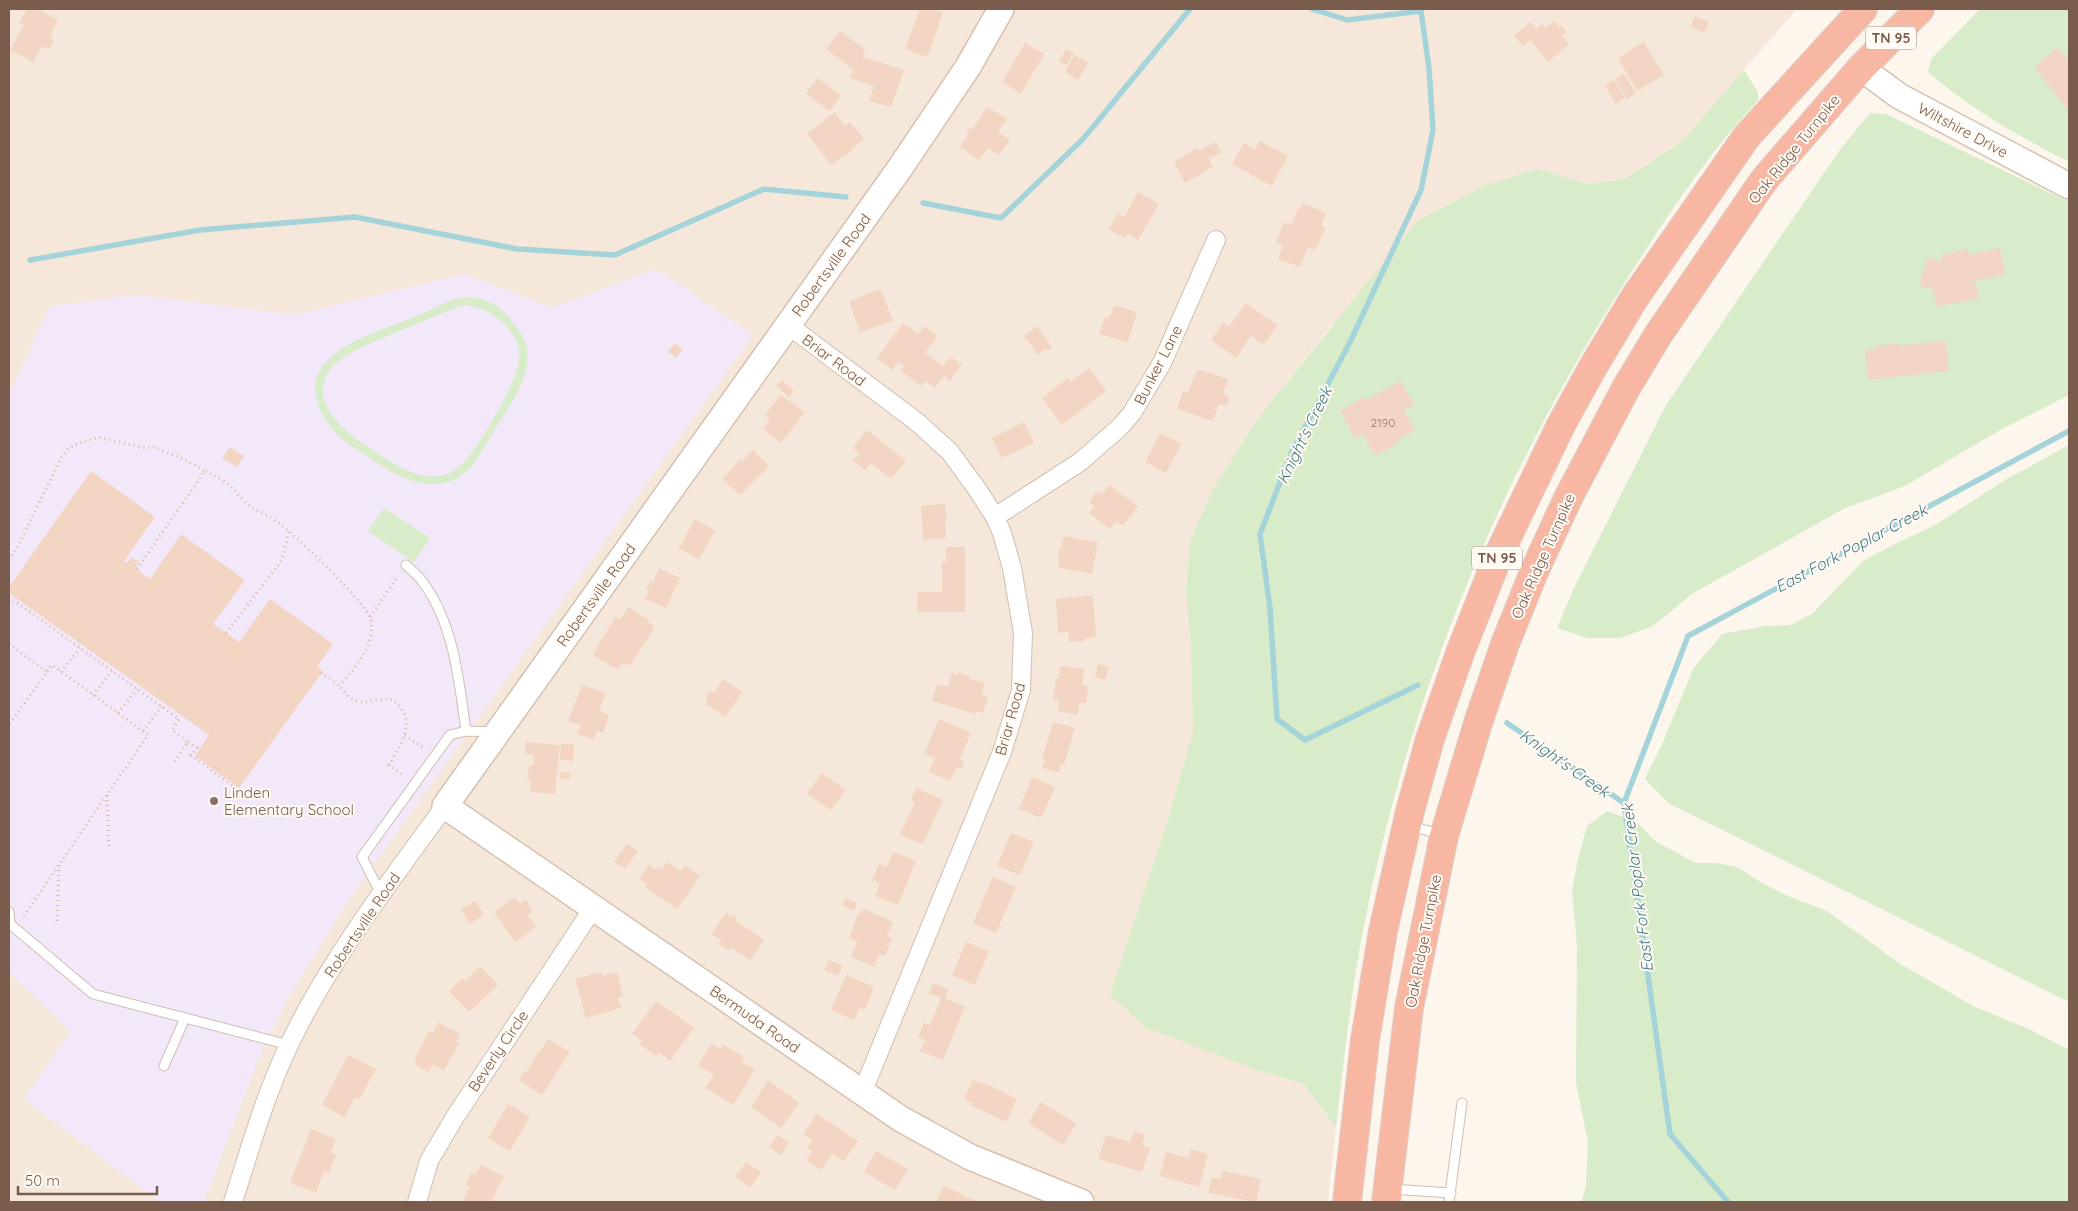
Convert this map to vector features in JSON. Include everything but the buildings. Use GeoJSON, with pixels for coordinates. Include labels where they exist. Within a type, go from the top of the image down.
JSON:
{"type":"FeatureCollection","features":[{"type":"Feature","properties":{"kind":"highway","name":"TN 95"},"geometry":{"type":"LineString","coordinates":[[1347,1202],[1365,1040],[1383,931],[1407,825],[1430,739],[1460,653],[1499,554],[1545,457],[1593,367],[1635,297],[1742,143],[1863,9]]}},
{"type":"Feature","properties":{"kind":"highway","name":"Oak Ridge Turnpike"},"geometry":{"type":"LineString","coordinates":[[1387,1195],[1409,1008],[1444,836],[1479,720],[1505,644],[1568,498],[1626,388],[1658,335],[1764,180],[1861,68],[1920,9]]}},
{"type":"Feature","properties":{"kind":"highway"},"geometry":{"type":"LineString","coordinates":[[1832,42],[1861,68]]}},
{"type":"Feature","properties":{"kind":"highway"},"geometry":{"type":"LineString","coordinates":[[1593,367],[1626,388]]}},
{"type":"Feature","properties":{"kind":"street","name":"Robertsville Road"},"geometry":{"type":"LineString","coordinates":[[233,1202],[261,1112],[289,1045],[326,976],[381,894],[950,95],[1001,9]]}},
{"type":"Feature","properties":{"kind":"street","name":"Wiltshire Drive"},"geometry":{"type":"LineString","coordinates":[[1861,68],[1899,96],[2069,186]]}},
{"type":"Feature","properties":{"kind":"street","name":"Bunker Lane"},"geometry":{"type":"LineString","coordinates":[[995,517],[1080,462],[1120,427],[1132,413],[1162,363],[1216,240]]}},
{"type":"Feature","properties":{"kind":"street","name":"Briar Road"},"geometry":{"type":"LineString","coordinates":[[788,325],[917,422],[950,452],[995,517],[1002,533],[1012,568],[1023,633],[1021,690],[1002,752],[862,1093]]}},
{"type":"Feature","properties":{"kind":"street","name":"Bermuda Road"},"geometry":{"type":"LineString","coordinates":[[445,806],[901,1119],[970,1156],[1043,1188],[1081,1202]]}},
{"type":"Feature","properties":{"kind":"street","name":"Beverly Circle"},"geometry":{"type":"LineString","coordinates":[[417,1202],[429,1161],[455,1117],[594,907]]}},
{"type":"Feature","properties":{"kind":"lane"},"geometry":{"type":"LineString","coordinates":[[406,565],[422,580],[433,598],[445,628],[454,657],[466,731]]}},
{"type":"Feature","properties":{"kind":"lane"},"geometry":{"type":"LineString","coordinates":[[381,894],[362,857],[450,735],[466,731],[497,732]]}},
{"type":"Feature","properties":{"kind":"lane"},"geometry":{"type":"LineString","coordinates":[[1407,825],[1444,836]]}},
{"type":"Feature","properties":{"kind":"lane"},"geometry":{"type":"LineString","coordinates":[[9,912],[10,924],[94,994],[289,1045]]}},
{"type":"Feature","properties":{"kind":"lane"},"geometry":{"type":"LineString","coordinates":[[164,1066],[185,1018]]}},
{"type":"Feature","properties":{"kind":"lane"},"geometry":{"type":"LineString","coordinates":[[1387,1195],[1450,1198],[1462,1103]]}},
{"type":"Feature","properties":{"kind":"path"},"geometry":{"type":"LineString","coordinates":[[9,560],[61,458],[68,449],[99,437],[145,448],[154,447],[184,459],[232,487],[250,506],[277,521],[347,586],[370,617],[372,634],[367,649],[340,686]]}},
{"type":"Feature","properties":{"kind":"path"},"geometry":{"type":"LineString","coordinates":[[137,569],[205,471]]}},
{"type":"Feature","properties":{"kind":"path"},"geometry":{"type":"LineString","coordinates":[[226,633],[282,560],[289,532]]}},
{"type":"Feature","properties":{"kind":"path"},"geometry":{"type":"LineString","coordinates":[[370,617],[406,565]]}},
{"type":"Feature","properties":{"kind":"path"},"geometry":{"type":"LineString","coordinates":[[9,597],[179,719],[172,730],[197,748],[191,755],[236,788],[237,786]]}},
{"type":"Feature","properties":{"kind":"path"},"geometry":{"type":"LineString","coordinates":[[9,644],[47,672]]}},
{"type":"Feature","properties":{"kind":"path"},"geometry":{"type":"LineString","coordinates":[[61,672],[80,648]]}},
{"type":"Feature","properties":{"kind":"path"},"geometry":{"type":"LineString","coordinates":[[9,725],[52,665],[148,735],[26,911],[18,930]]}},
{"type":"Feature","properties":{"kind":"path"},"geometry":{"type":"LineString","coordinates":[[93,695],[112,670]]}},
{"type":"Feature","properties":{"kind":"path"},"geometry":{"type":"LineString","coordinates":[[321,673],[340,686],[352,700],[365,702],[389,699],[395,701],[405,714],[407,723],[405,735],[389,765],[401,774]]}},
{"type":"Feature","properties":{"kind":"path"},"geometry":{"type":"LineString","coordinates":[[118,713],[137,689]]}},
{"type":"Feature","properties":{"kind":"path"},"geometry":{"type":"LineString","coordinates":[[143,731],[162,706]]}},
{"type":"Feature","properties":{"kind":"path"},"geometry":{"type":"LineString","coordinates":[[405,735],[425,749]]}},
{"type":"Feature","properties":{"kind":"path"},"geometry":{"type":"LineString","coordinates":[[174,762],[188,742]]}},
{"type":"Feature","properties":{"kind":"path"},"geometry":{"type":"LineString","coordinates":[[107,794],[109,849]]}},
{"type":"Feature","properties":{"kind":"path"},"geometry":{"type":"LineString","coordinates":[[57,921],[59,863]]}},
{"type":"Feature","properties":{"kind":"shaded area"},"geometry":{"type":"Polygon","coordinates":[[[9,9],[1797,9],[1681,142],[1625,179],[1588,184],[1538,169],[1331,326],[1259,417],[1214,487],[1190,541],[1186,591],[1191,649],[1193,731],[1167,823],[1257,1070],[1304,1084],[1336,1127],[1328,1202],[9,1202],[9,9]]]}},
{"type":"Feature","properties":{"kind":"shaded area","name":"Linden Elementary School"},"geometry":{"type":"Polygon","coordinates":[[[656,269],[753,335],[351,896],[285,1003],[257,1062],[204,1202],[160,1202],[24,1099],[71,1031],[9,973],[9,395],[50,306],[137,295],[295,315],[464,274],[553,308],[656,269]]]}},
{"type":"Feature","properties":{"kind":"green space"},"geometry":{"type":"Polygon","coordinates":[[[1980,9],[2069,9],[2069,162],[1996,122],[1928,72],[1931,59],[1980,9]]]}},
{"type":"Feature","properties":{"kind":"green space"},"geometry":{"type":"Polygon","coordinates":[[[1744,70],[1758,92],[1758,100],[1703,167],[1669,214],[1575,364],[1532,443],[1493,524],[1458,607],[1427,691],[1400,777],[1377,864],[1355,974],[1336,1127],[1304,1084],[1257,1070],[1145,1027],[1110,995],[1167,823],[1193,731],[1191,649],[1186,591],[1190,541],[1214,487],[1259,417],[1418,220],[1486,185],[1538,169],[1588,184],[1625,179],[1681,142],[1744,70]]]}},
{"type":"Feature","properties":{"kind":"green space"},"geometry":{"type":"Polygon","coordinates":[[[1870,113],[1886,114],[2069,202],[2069,395],[2000,430],[1905,486],[1845,508],[1692,594],[1653,626],[1620,638],[1587,638],[1557,628],[1574,588],[1666,405],[1839,151],[1870,113]]]}},
{"type":"Feature","properties":{"kind":"green space"},"geometry":{"type":"Polygon","coordinates":[[[461,297],[482,299],[500,308],[520,331],[525,341],[528,356],[526,368],[519,390],[513,401],[482,452],[467,471],[449,482],[436,484],[422,483],[404,478],[392,472],[342,439],[325,419],[320,409],[316,389],[317,378],[328,360],[358,339],[461,297]],[[464,305],[458,307],[383,338],[355,351],[333,366],[327,374],[323,386],[324,398],[328,409],[335,419],[364,444],[399,467],[419,475],[440,476],[450,473],[459,467],[488,429],[516,374],[519,356],[519,349],[515,338],[504,323],[489,313],[473,306],[464,305]]]}},
{"type":"Feature","properties":{"kind":"green space"},"geometry":{"type":"Polygon","coordinates":[[[2069,445],[2069,1002],[1668,803],[1645,779],[1663,742],[1693,669],[1722,634],[1765,626],[1790,625],[1812,614],[1863,561],[1937,524],[2005,480],[2069,445]]]}},
{"type":"Feature","properties":{"kind":"green space"},"geometry":{"type":"Polygon","coordinates":[[[384,508],[430,538],[414,562],[368,531],[384,508]]]}},
{"type":"Feature","properties":{"kind":"green space"},"geometry":{"type":"Polygon","coordinates":[[[1607,811],[1638,823],[1655,841],[1696,863],[1716,863],[1737,867],[1762,883],[1788,896],[1827,911],[1899,963],[1975,1007],[2031,1030],[2069,1050],[2069,1202],[1581,1202],[1586,1186],[1588,1142],[1576,1083],[1577,946],[1572,890],[1587,826],[1607,811]]]}},
{"type":"Feature","properties":{"kind":"waterway"},"geometry":{"type":"LineString","coordinates":[[923,203],[1001,218],[1083,139],[1190,9]]}},
{"type":"Feature","properties":{"kind":"waterway"},"geometry":{"type":"LineString","coordinates":[[1312,9],[1347,20],[1421,11]]}},
{"type":"Feature","properties":{"kind":"waterway","name":"Knight's Creek"},"geometry":{"type":"LineString","coordinates":[[1418,685],[1305,740],[1277,719],[1270,608],[1260,534],[1291,454],[1350,342],[1421,190],[1433,130],[1429,68],[1422,9]]}},
{"type":"Feature","properties":{"kind":"waterway"},"geometry":{"type":"LineString","coordinates":[[30,260],[200,230],[355,217],[517,249],[615,255],[764,189],[846,197]]}},
{"type":"Feature","properties":{"kind":"waterway","name":"East Fork Poplar Creek"},"geometry":{"type":"LineString","coordinates":[[1728,1202],[1670,1134],[1624,803],[1688,636],[2069,431]]}},
{"type":"Feature","properties":{"kind":"waterway","name":"Knight's Creek"},"geometry":{"type":"LineString","coordinates":[[1507,723],[1624,803]]}},
{"type":"Feature","properties":{"kind":"place","name":"Linden Elementary School"},"geometry":{"type":"Point","coordinates":[214,801]}}]}
